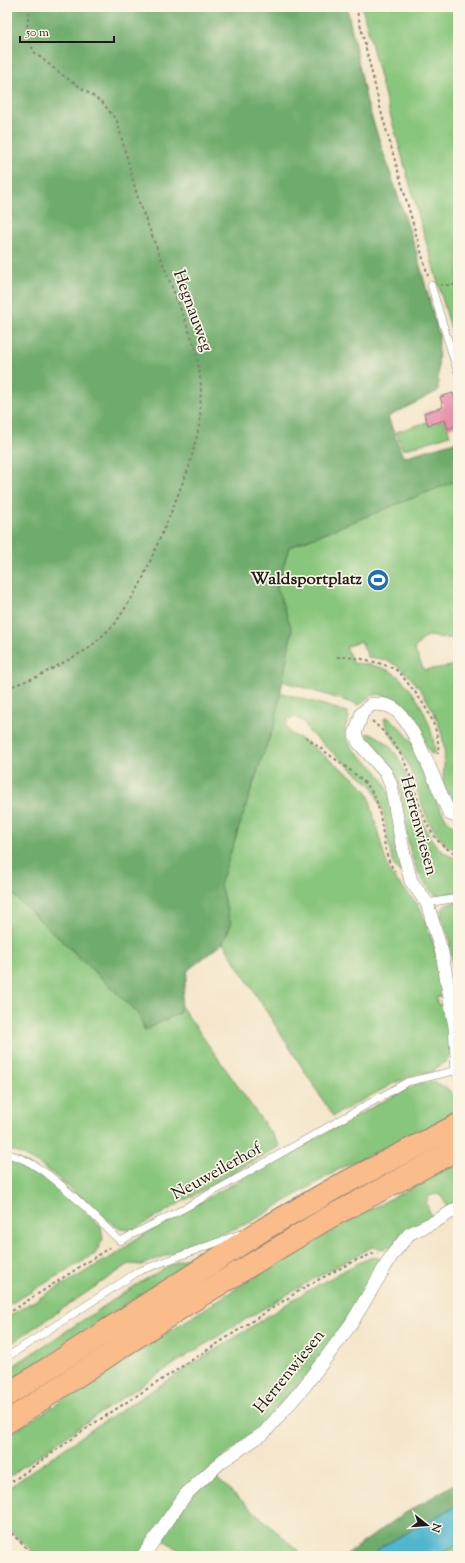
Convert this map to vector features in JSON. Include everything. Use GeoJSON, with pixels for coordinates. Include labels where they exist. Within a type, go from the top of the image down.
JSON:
{"type":"FeatureCollection","features":[{"type":"Feature","properties":{"kind":"highway"},"geometry":{"type":"LineString","coordinates":[[7,1395],[264,1229],[335,1188],[452,1128]]}},
{"type":"Feature","properties":{"kind":"highway"},"geometry":{"type":"LineString","coordinates":[[7,1422],[185,1305],[326,1219],[453,1151]]}},
{"type":"Feature","properties":{"kind":"street","name":"Herrenwiesen"},"geometry":{"type":"LineString","coordinates":[[458,817],[450,814],[442,798],[435,777],[402,717],[393,708],[382,704],[372,704],[362,713],[356,734],[360,743],[386,774],[391,785],[403,850],[411,881],[427,903],[442,953],[454,1027],[458,1071]]}},
{"type":"Feature","properties":{"kind":"street","name":"Herrenwiesen"},"geometry":{"type":"LineString","coordinates":[[143,1556],[186,1494],[222,1461],[264,1433],[304,1387],[351,1324],[392,1255],[409,1234],[458,1208]]}},
{"type":"Feature","properties":{"kind":"lane"},"geometry":{"type":"LineString","coordinates":[[431,285],[458,373]]}},
{"type":"Feature","properties":{"kind":"lane"},"geometry":{"type":"LineString","coordinates":[[427,903],[458,898]]}},
{"type":"Feature","properties":{"kind":"lane","name":"Neuweilerhof"},"geometry":{"type":"LineString","coordinates":[[120,1241],[181,1210],[406,1082],[458,1071]]}},
{"type":"Feature","properties":{"kind":"lane"},"geometry":{"type":"LineString","coordinates":[[7,1154],[20,1157],[61,1185],[120,1241]]}},
{"type":"Feature","properties":{"kind":"lane"},"geometry":{"type":"LineString","coordinates":[[7,1357],[139,1271],[231,1237],[264,1229]]}},
{"type":"Feature","properties":{"kind":"path","name":"Hegnauweg"},"geometry":{"type":"LineString","coordinates":[[7,688],[39,676],[88,649],[115,624],[140,585],[170,515],[189,467],[200,423],[201,385],[196,349],[139,202],[117,121],[103,103],[61,74],[35,53],[26,36],[29,11],[32,7]]}},
{"type":"Feature","properties":{"kind":"path"},"geometry":{"type":"LineString","coordinates":[[356,7],[382,114],[431,285],[454,285],[458,283]]}},
{"type":"Feature","properties":{"kind":"path"},"geometry":{"type":"LineString","coordinates":[[337,657],[350,656],[397,670],[416,692],[431,715],[439,746],[435,777]]}},
{"type":"Feature","properties":{"kind":"path"},"geometry":{"type":"LineString","coordinates":[[362,713],[383,731],[404,761],[430,831],[442,844],[458,854]]}},
{"type":"Feature","properties":{"kind":"path"},"geometry":{"type":"LineString","coordinates":[[306,737],[352,772],[372,790],[378,805],[385,846],[393,870]]}},
{"type":"Feature","properties":{"kind":"path"},"geometry":{"type":"LineString","coordinates":[[7,1314],[120,1241]]}},
{"type":"Feature","properties":{"kind":"path"},"geometry":{"type":"LineString","coordinates":[[7,1485],[96,1422],[306,1288],[372,1254],[392,1255]]}},
{"type":"Feature","properties":{"kind":"path"},"geometry":{"type":"LineString","coordinates":[[7,1529],[35,1556]]}},
{"type":"Feature","properties":{"kind":"green space"},"geometry":{"type":"Polygon","coordinates":[[[7,7],[347,7],[367,103],[415,247],[439,335],[438,391],[388,417],[403,457],[458,441],[458,480],[289,547],[277,588],[292,630],[275,723],[262,757],[220,885],[231,924],[223,943],[188,970],[179,1013],[145,1030],[137,1012],[7,889],[7,7]]]}},
{"type":"Feature","properties":{"kind":"green space"},"geometry":{"type":"Polygon","coordinates":[[[362,7],[458,7],[458,354],[384,93],[362,7]]]}},
{"type":"Feature","properties":{"kind":"green space"},"geometry":{"type":"Polygon","coordinates":[[[445,420],[450,435],[403,450],[396,432],[427,422],[428,425],[445,420]]]}},
{"type":"Feature","properties":{"kind":"green space"},"geometry":{"type":"Polygon","coordinates":[[[458,480],[458,639],[426,636],[414,649],[424,670],[458,665],[458,810],[446,794],[444,787],[444,747],[442,736],[433,711],[419,688],[402,669],[392,663],[368,657],[361,641],[346,647],[353,663],[375,666],[390,671],[403,681],[411,690],[428,720],[434,742],[435,753],[431,754],[409,716],[393,699],[384,695],[375,695],[359,705],[282,681],[292,630],[277,588],[289,547],[458,480]]]}},
{"type":"Feature","properties":{"kind":"green space"},"geometry":{"type":"Polygon","coordinates":[[[280,692],[347,712],[349,717],[345,729],[345,736],[348,742],[353,749],[379,774],[391,800],[403,870],[400,872],[394,866],[383,811],[373,787],[309,732],[304,722],[295,717],[288,719],[286,726],[291,734],[305,741],[355,779],[368,793],[390,873],[420,907],[439,959],[447,993],[436,998],[438,1005],[444,1004],[450,1009],[451,1052],[446,1061],[430,1073],[420,1073],[396,1082],[333,1116],[223,943],[231,924],[220,885],[262,757],[275,723],[280,692]]]}},
{"type":"Feature","properties":{"kind":"green space"},"geometry":{"type":"Polygon","coordinates":[[[387,717],[400,728],[414,746],[421,759],[439,806],[451,824],[458,828],[458,851],[447,845],[438,836],[431,825],[420,799],[412,773],[386,725],[384,719],[387,717]]]}},
{"type":"Feature","properties":{"kind":"green space"},"geometry":{"type":"Polygon","coordinates":[[[367,733],[384,741],[397,755],[406,774],[420,816],[429,835],[441,850],[458,859],[458,893],[435,895],[419,874],[414,863],[408,840],[397,778],[390,765],[370,745],[365,735],[367,733]]]}},
{"type":"Feature","properties":{"kind":"green space"},"geometry":{"type":"Polygon","coordinates":[[[7,889],[137,1012],[145,1030],[179,1013],[181,1006],[280,1146],[133,1230],[120,1229],[53,1174],[23,1155],[7,1149],[7,889]]]}},
{"type":"Feature","properties":{"kind":"green space"},"geometry":{"type":"Polygon","coordinates":[[[458,901],[458,1013],[449,937],[441,918],[442,910],[446,905],[458,901]]]}},
{"type":"Feature","properties":{"kind":"green space"},"geometry":{"type":"Polygon","coordinates":[[[435,1082],[449,1090],[458,1100],[458,1114],[343,1167],[249,1223],[142,1265],[129,1264],[7,1346],[7,1318],[22,1308],[118,1253],[136,1239],[202,1201],[380,1103],[418,1083],[435,1082]]]}},
{"type":"Feature","properties":{"kind":"green space"},"geometry":{"type":"Polygon","coordinates":[[[7,1157],[33,1167],[57,1185],[101,1227],[103,1239],[95,1254],[7,1306],[7,1157]]]}},
{"type":"Feature","properties":{"kind":"green space"},"geometry":{"type":"Polygon","coordinates":[[[458,1163],[458,1202],[448,1209],[442,1196],[436,1194],[429,1196],[426,1203],[432,1217],[393,1245],[384,1249],[372,1247],[278,1300],[140,1386],[7,1478],[7,1436],[305,1244],[458,1163]]]}},
{"type":"Feature","properties":{"kind":"green space"},"geometry":{"type":"Polygon","coordinates":[[[192,1256],[194,1259],[7,1383],[7,1370],[141,1282],[176,1262],[192,1256]]]}},
{"type":"Feature","properties":{"kind":"green space"},"geometry":{"type":"Polygon","coordinates":[[[379,1257],[382,1263],[358,1308],[282,1406],[255,1432],[217,1462],[138,1556],[38,1556],[7,1528],[7,1489],[98,1425],[304,1293],[354,1265],[370,1258],[379,1257]]]}},
{"type":"Feature","properties":{"kind":"green space"},"geometry":{"type":"Polygon","coordinates":[[[213,1475],[304,1556],[187,1556],[161,1538],[186,1503],[213,1475]]]}},
{"type":"Feature","properties":{"kind":"green space"},"geometry":{"type":"Polygon","coordinates":[[[458,1482],[458,1505],[381,1547],[371,1556],[344,1556],[402,1515],[458,1482]]]}},
{"type":"Feature","properties":{"kind":"green space"},"geometry":{"type":"Polygon","coordinates":[[[458,1544],[458,1556],[436,1556],[458,1544]]]}},
{"type":"Feature","properties":{"kind":"water"},"geometry":{"type":"Polygon","coordinates":[[[458,1505],[458,1544],[436,1556],[371,1556],[381,1547],[458,1505]]]}},
{"type":"Feature","properties":{"kind":"building"},"geometry":{"type":"Polygon","coordinates":[[[453,393],[458,410],[458,425],[448,429],[445,420],[428,425],[424,413],[443,407],[440,397],[453,393]]]}},
{"type":"Feature","properties":{"kind":"place","name":"Waldsportplatz"},"geometry":{"type":"Point","coordinates":[378,580]}}]}
